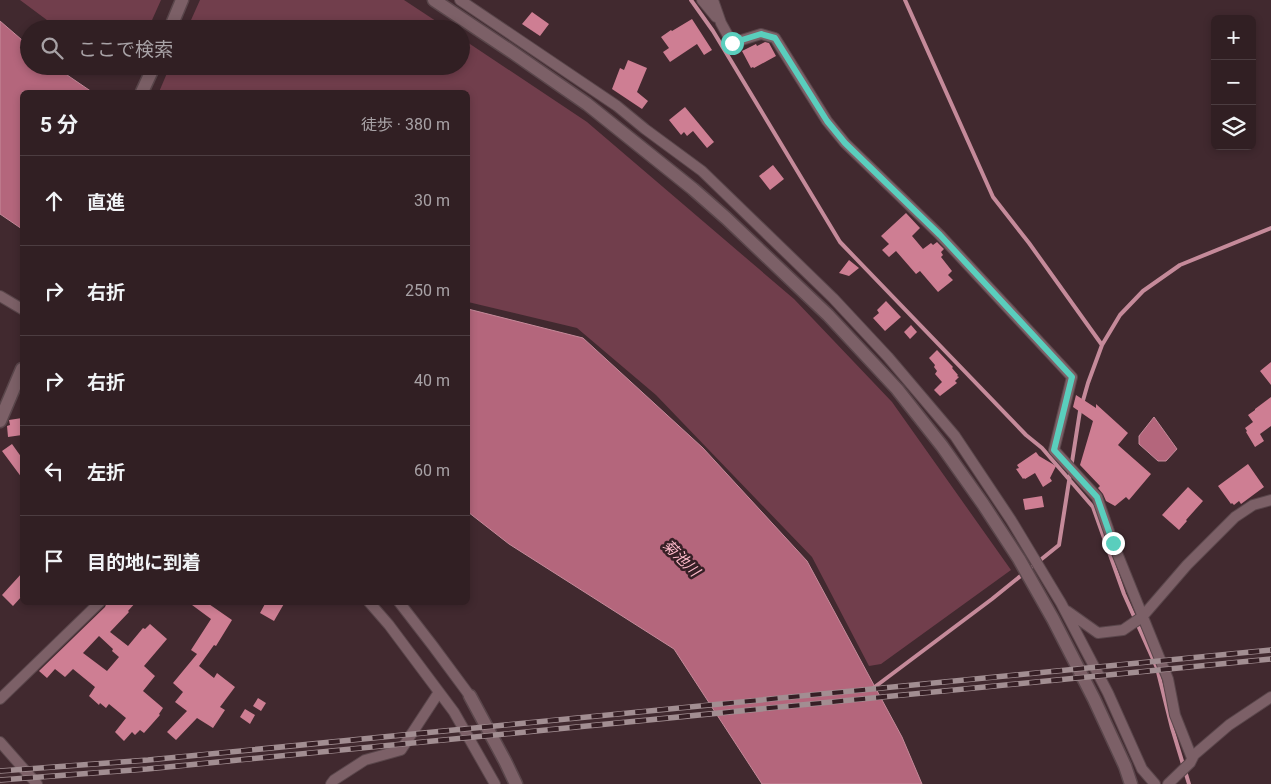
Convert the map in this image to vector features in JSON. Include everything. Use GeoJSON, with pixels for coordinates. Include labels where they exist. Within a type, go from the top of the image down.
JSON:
{"type":"FeatureCollection","features":[{"type":"Feature","properties":{"kind":"street"},"geometry":{"type":"LineString","coordinates":[[174,20],[182,0]]}},
{"type":"Feature","properties":{"kind":"street"},"geometry":{"type":"LineString","coordinates":[[434,0],[465,20]]}},
{"type":"Feature","properties":{"kind":"street"},"geometry":{"type":"LineString","coordinates":[[702,0],[721,23]]}},
{"type":"Feature","properties":{"kind":"street"},"geometry":{"type":"LineString","coordinates":[[713,0],[721,23],[732,43],[761,34],[775,38],[827,121],[845,143],[940,235],[1072,377],[1054,450],[1097,497],[1113,543],[1168,679],[1175,715],[1191,760]]}},
{"type":"Feature","properties":{"kind":"street"},"geometry":{"type":"LineString","coordinates":[[463,1],[617,106],[702,171],[833,298],[888,356],[955,436],[1011,520],[1064,610],[1108,692],[1142,769],[1155,784]]}},
{"type":"Feature","properties":{"kind":"street"},"geometry":{"type":"LineString","coordinates":[[470,23],[587,104],[693,189],[828,315],[897,389],[942,446],[1019,559],[1053,619],[1094,699],[1131,784]]}},
{"type":"Feature","properties":{"kind":"street"},"geometry":{"type":"LineString","coordinates":[[143,90],[150,75]]}},
{"type":"Feature","properties":{"kind":"street"},"geometry":{"type":"LineString","coordinates":[[0,296],[20,308]]}},
{"type":"Feature","properties":{"kind":"street"},"geometry":{"type":"LineString","coordinates":[[0,421],[20,374]]}},
{"type":"Feature","properties":{"kind":"street"},"geometry":{"type":"LineString","coordinates":[[1064,610],[1098,633],[1123,630],[1142,617],[1187,565],[1235,516],[1253,505],[1271,500]]}},
{"type":"Feature","properties":{"kind":"street"},"geometry":{"type":"LineString","coordinates":[[0,700],[97,605]]}},
{"type":"Feature","properties":{"kind":"street"},"geometry":{"type":"LineString","coordinates":[[372,605],[454,712],[495,784]]}},
{"type":"Feature","properties":{"kind":"street"},"geometry":{"type":"LineString","coordinates":[[401,605],[470,696],[516,784]]}},
{"type":"Feature","properties":{"kind":"street"},"geometry":{"type":"LineString","coordinates":[[331,784],[334,780],[365,760],[401,750],[439,692]]}},
{"type":"Feature","properties":{"kind":"street"},"geometry":{"type":"LineString","coordinates":[[1168,784],[1194,755],[1228,725],[1271,697]]}},
{"type":"Feature","properties":{"kind":"street"},"geometry":{"type":"LineString","coordinates":[[0,742],[37,784]]}},
{"type":"Feature","properties":{"kind":"shaded area"},"geometry":{"type":"Polygon","coordinates":[[[20,0],[161,0],[152,20],[47,20],[20,0]]]}},
{"type":"Feature","properties":{"kind":"shaded area"},"geometry":{"type":"Polygon","coordinates":[[[200,0],[404,0],[434,20],[191,20],[200,0]]]}},
{"type":"Feature","properties":{"kind":"shaded area"},"geometry":{"type":"Polygon","coordinates":[[[470,44],[587,122],[794,299],[892,402],[1011,570],[881,664],[869,666],[812,557],[656,395],[577,328],[470,302],[470,90],[160,90],[166,75],[470,75],[470,44]]]}},
{"type":"Feature","properties":{"kind":"water"},"geometry":{"type":"Polygon","coordinates":[[[0,21],[20,38],[20,75],[67,75],[89,90],[20,90],[20,228],[0,214],[0,21]]]}},
{"type":"Feature","properties":{"kind":"water","name":"菊池川"},"geometry":{"type":"Polygon","coordinates":[[[470,310],[583,338],[703,448],[807,561],[902,737],[922,784],[762,784],[674,649],[509,544],[470,514],[470,310]]]}},
{"type":"Feature","properties":{"kind":"water"},"geometry":{"type":"Polygon","coordinates":[[[1154,417],[1177,449],[1166,461],[1158,461],[1139,444],[1139,436],[1154,417]]]}},
{"type":"Feature","properties":{"kind":"building"},"geometry":{"type":"Polygon","coordinates":[[[532,12],[549,24],[540,36],[522,24],[532,12]]]}},
{"type":"Feature","properties":{"kind":"building"},"geometry":{"type":"Polygon","coordinates":[[[692,19],[712,50],[704,55],[697,44],[670,62],[663,52],[669,48],[661,37],[692,19]]]}},
{"type":"Feature","properties":{"kind":"building"},"geometry":{"type":"Polygon","coordinates":[[[765,42],[769,43],[776,56],[751,68],[742,51],[765,42]]]}},
{"type":"Feature","properties":{"kind":"building"},"geometry":{"type":"Polygon","coordinates":[[[628,60],[647,68],[637,92],[648,101],[642,109],[612,89],[620,68],[624,70],[628,60]]]}},
{"type":"Feature","properties":{"kind":"building"},"geometry":{"type":"Polygon","coordinates":[[[685,107],[714,142],[707,148],[693,131],[687,136],[684,132],[681,135],[669,120],[685,107]]]}},
{"type":"Feature","properties":{"kind":"building"},"geometry":{"type":"Polygon","coordinates":[[[773,165],[784,179],[770,190],[759,176],[773,165]]]}},
{"type":"Feature","properties":{"kind":"building"},"geometry":{"type":"Polygon","coordinates":[[[906,213],[920,228],[912,236],[923,249],[931,243],[933,245],[937,242],[944,249],[941,252],[943,255],[941,257],[952,271],[948,275],[953,280],[938,292],[920,271],[916,274],[896,251],[889,257],[882,250],[889,244],[881,236],[906,213]]]}},
{"type":"Feature","properties":{"kind":"building"},"geometry":{"type":"Polygon","coordinates":[[[849,260],[859,268],[849,276],[839,273],[849,260]]]}},
{"type":"Feature","properties":{"kind":"building"},"geometry":{"type":"Polygon","coordinates":[[[886,301],[901,317],[885,331],[873,318],[879,313],[877,310],[886,301]]]}},
{"type":"Feature","properties":{"kind":"building"},"geometry":{"type":"Polygon","coordinates":[[[911,325],[917,332],[910,339],[904,332],[911,325]]]}},
{"type":"Feature","properties":{"kind":"building"},"geometry":{"type":"Polygon","coordinates":[[[937,350],[953,367],[959,377],[955,381],[957,383],[940,396],[934,390],[942,382],[935,374],[937,371],[934,367],[935,365],[929,358],[937,350]]]}},
{"type":"Feature","properties":{"kind":"building"},"geometry":{"type":"Polygon","coordinates":[[[1271,362],[1271,385],[1260,371],[1271,362]]]}},
{"type":"Feature","properties":{"kind":"building"},"geometry":{"type":"Polygon","coordinates":[[[1076,395],[1096,408],[1096,404],[1128,433],[1118,445],[1151,474],[1129,500],[1126,497],[1115,506],[1106,501],[1098,488],[1100,486],[1080,465],[1093,421],[1073,407],[1076,395]]]}},
{"type":"Feature","properties":{"kind":"building"},"geometry":{"type":"Polygon","coordinates":[[[1271,397],[1271,426],[1260,434],[1264,441],[1255,447],[1245,428],[1253,422],[1248,415],[1271,397]]]}},
{"type":"Feature","properties":{"kind":"building"},"geometry":{"type":"Polygon","coordinates":[[[20,418],[20,435],[8,437],[7,426],[10,425],[9,420],[20,418]]]}},
{"type":"Feature","properties":{"kind":"building"},"geometry":{"type":"Polygon","coordinates":[[[12,444],[20,455],[20,475],[2,451],[12,444]]]}},
{"type":"Feature","properties":{"kind":"building"},"geometry":{"type":"Polygon","coordinates":[[[1036,452],[1039,456],[1056,466],[1050,478],[1052,481],[1043,487],[1035,473],[1023,479],[1016,469],[1019,468],[1017,465],[1036,452]]]}},
{"type":"Feature","properties":{"kind":"building"},"geometry":{"type":"Polygon","coordinates":[[[1248,464],[1264,487],[1241,504],[1239,501],[1234,505],[1231,504],[1218,486],[1248,464]]]}},
{"type":"Feature","properties":{"kind":"building"},"geometry":{"type":"Polygon","coordinates":[[[1188,487],[1203,501],[1179,530],[1162,515],[1188,487]]]}},
{"type":"Feature","properties":{"kind":"building"},"geometry":{"type":"Polygon","coordinates":[[[1042,496],[1044,507],[1025,510],[1023,499],[1042,496]]]}},
{"type":"Feature","properties":{"kind":"building"},"geometry":{"type":"Polygon","coordinates":[[[20,575],[20,598],[13,606],[2,595],[20,575]]]}},
{"type":"Feature","properties":{"kind":"building"},"geometry":{"type":"Polygon","coordinates":[[[106,605],[133,605],[110,632],[128,646],[143,628],[145,629],[150,624],[167,639],[144,666],[155,676],[143,691],[163,708],[160,715],[144,733],[140,730],[135,735],[132,732],[124,741],[115,732],[126,718],[109,704],[106,708],[100,703],[99,705],[89,696],[95,687],[73,669],[65,677],[55,669],[47,678],[39,671],[106,605]],[[99,636],[83,653],[107,671],[119,657],[112,651],[113,649],[99,636]]]}},
{"type":"Feature","properties":{"kind":"building"},"geometry":{"type":"Polygon","coordinates":[[[192,605],[210,605],[232,620],[216,646],[214,645],[199,666],[214,678],[217,673],[235,687],[220,707],[225,710],[213,728],[197,718],[176,740],[167,732],[187,711],[175,702],[183,692],[173,683],[197,654],[191,650],[211,619],[192,605]]]}},
{"type":"Feature","properties":{"kind":"building"},"geometry":{"type":"Polygon","coordinates":[[[264,605],[283,605],[274,621],[260,613],[264,605]]]}},
{"type":"Feature","properties":{"kind":"building"},"geometry":{"type":"Polygon","coordinates":[[[258,698],[266,703],[261,711],[253,706],[258,698]]]}},
{"type":"Feature","properties":{"kind":"building"},"geometry":{"type":"Polygon","coordinates":[[[245,709],[255,715],[250,724],[240,717],[245,709]]]}},
{"type":"Feature","properties":{"kind":"waterway"},"geometry":{"type":"LineString","coordinates":[[691,0],[713,31],[840,242],[1026,435],[1042,448],[1093,507],[1124,594],[1157,668],[1189,784]]}},
{"type":"Feature","properties":{"kind":"waterway"},"geometry":{"type":"LineString","coordinates":[[905,0],[993,197],[1029,243],[1102,345]]}},
{"type":"Feature","properties":{"kind":"waterway"},"geometry":{"type":"LineString","coordinates":[[872,689],[992,599],[1059,545],[1080,411],[1102,345],[1120,315],[1143,291],[1180,265],[1271,228]]}},
{"type":"Feature","properties":{"kind":"railway"},"geometry":{"type":"LineString","coordinates":[[0,771],[148,760],[1271,650]]}},
{"type":"Feature","properties":{"kind":"railway"},"geometry":{"type":"LineString","coordinates":[[0,780],[147,769],[1271,659]]}},
{"type":"Feature","properties":{"kind":"route"},"geometry":{"type":"LineString","coordinates":[[732,43],[761,34],[775,38],[827,121],[845,143],[940,235],[1072,377],[1054,450],[1097,497],[1113,543]]}}]}
